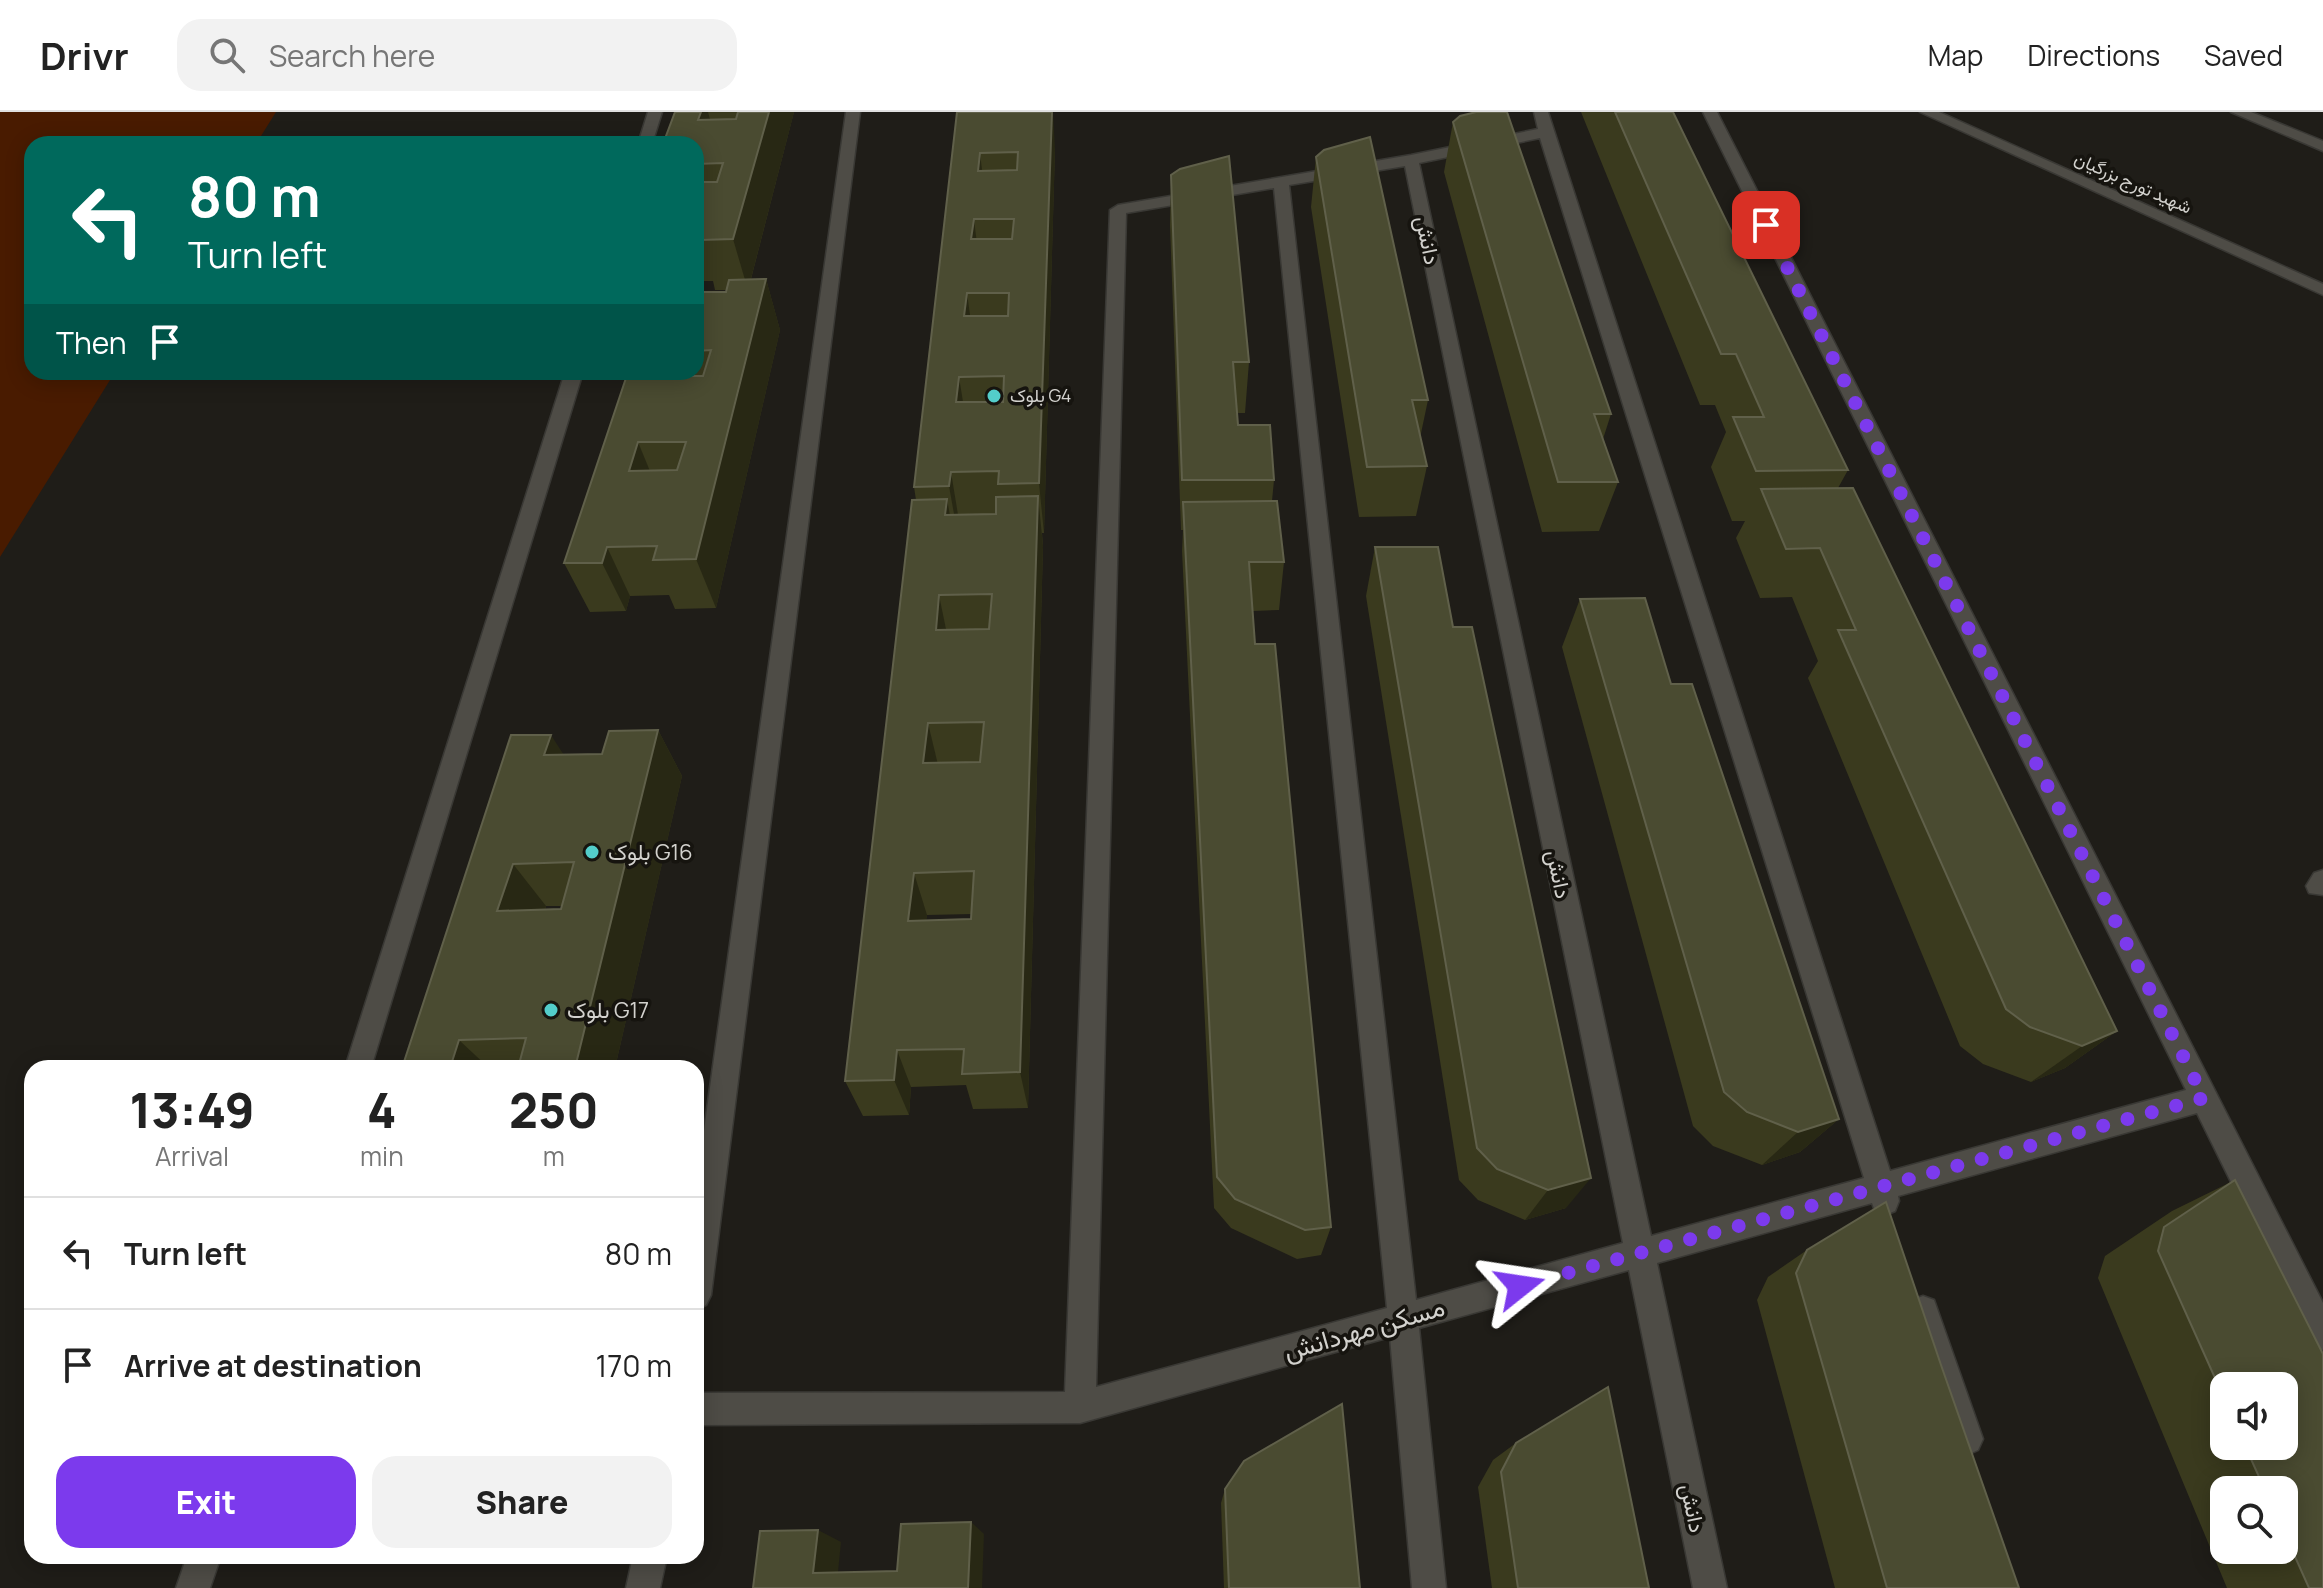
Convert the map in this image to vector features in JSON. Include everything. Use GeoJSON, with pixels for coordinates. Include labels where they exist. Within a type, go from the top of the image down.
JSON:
{"type":"FeatureCollection","features":[{"type":"Feature","properties":{"kind":"street"},"geometry":{"type":"LineString","coordinates":[[648,136],[655,112]]}},
{"type":"Feature","properties":{"kind":"street"},"geometry":{"type":"LineString","coordinates":[[704,1235],[853,112]]}},
{"type":"Feature","properties":{"kind":"street"},"geometry":{"type":"LineString","coordinates":[[1710,112],[2323,1335]]}},
{"type":"Feature","properties":{"kind":"street","name":"شهید تورج بزرگیان"},"geometry":{"type":"LineString","coordinates":[[1927,112],[2323,290]]}},
{"type":"Feature","properties":{"kind":"street"},"geometry":{"type":"LineString","coordinates":[[2238,112],[2323,146]]}},
{"type":"Feature","properties":{"kind":"street"},"geometry":{"type":"LineString","coordinates":[[1080,1407],[1118,210],[1411,160],[1544,122],[1895,1232]]}},
{"type":"Feature","properties":{"kind":"street","name":"دانش"},"geometry":{"type":"LineString","coordinates":[[1411,160],[1710,1588]]}},
{"type":"Feature","properties":{"kind":"street"},"geometry":{"type":"LineString","coordinates":[[1281,181],[1429,1588]]}},
{"type":"Feature","properties":{"kind":"street"},"geometry":{"type":"LineString","coordinates":[[360,1060],[572,380]]}},
{"type":"Feature","properties":{"kind":"street","name":"مسکن مهردانش"},"geometry":{"type":"LineString","coordinates":[[704,1409],[1080,1407],[2204,1098]]}},
{"type":"Feature","properties":{"kind":"street"},"geometry":{"type":"LineString","coordinates":[[1911,1276],[1977,1469]]}},
{"type":"Feature","properties":{"kind":"street"},"geometry":{"type":"LineString","coordinates":[[193,1588],[201,1564]]}},
{"type":"Feature","properties":{"kind":"street"},"geometry":{"type":"LineString","coordinates":[[643,1588],[648,1564]]}},
{"type":"Feature","properties":{"kind":"shaded area"},"geometry":{"type":"Polygon","coordinates":[[[0,112],[276,112],[261,136],[24,136],[24,380],[110,380],[0,557],[0,112]]]}},
{"type":"Feature","properties":{"kind":"building"},"geometry":{"type":"Polygon","coordinates":[[[675,112],[701,112],[698,120],[736,119],[738,112],[769,112],[733,239],[704,240],[704,182],[717,182],[723,163],[704,164],[704,136],[666,136],[675,112]]]}},
{"type":"Feature","properties":{"kind":"building"},"geometry":{"type":"Polygon","coordinates":[[[957,112],[1052,112],[1039,483],[998,484],[999,471],[951,472],[949,486],[914,487],[957,112]],[[1018,152],[980,153],[978,171],[1017,170],[1018,152]],[[974,219],[971,239],[1012,239],[1014,219],[974,219]],[[967,293],[964,316],[1008,316],[1009,293],[967,293]],[[1004,376],[959,377],[956,402],[1003,402],[1004,376]]]}},
{"type":"Feature","properties":{"kind":"building"},"geometry":{"type":"Polygon","coordinates":[[[1476,112],[1507,112],[1611,414],[1594,414],[1618,482],[1558,482],[1453,122],[1460,116],[1476,112]]]}},
{"type":"Feature","properties":{"kind":"building"},"geometry":{"type":"Polygon","coordinates":[[[1615,112],[1673,112],[1848,470],[1756,471],[1733,417],[1764,417],[1736,354],[1721,354],[1615,112]]]}},
{"type":"Feature","properties":{"kind":"building"},"geometry":{"type":"Polygon","coordinates":[[[1370,137],[1428,400],[1412,400],[1427,466],[1367,467],[1316,157],[1324,150],[1370,137]]]}},
{"type":"Feature","properties":{"kind":"building"},"geometry":{"type":"Polygon","coordinates":[[[1229,156],[1249,362],[1233,362],[1238,425],[1270,425],[1274,480],[1182,480],[1171,175],[1180,169],[1229,156]]]}},
{"type":"Feature","properties":{"kind":"building"},"geometry":{"type":"Polygon","coordinates":[[[766,279],[696,559],[653,560],[657,546],[607,547],[602,563],[564,563],[625,380],[704,380],[711,350],[704,350],[704,292],[726,292],[729,280],[766,279]],[[638,442],[629,471],[677,470],[686,442],[638,442]]]}},
{"type":"Feature","properties":{"kind":"building"},"geometry":{"type":"Polygon","coordinates":[[[1853,488],[2117,1031],[2082,1046],[2030,1027],[2006,1009],[1838,630],[1856,630],[1820,548],[1786,549],[1761,489],[1853,488]]]}},
{"type":"Feature","properties":{"kind":"building"},"geometry":{"type":"Polygon","coordinates":[[[1038,496],[1020,1072],[962,1074],[964,1049],[897,1050],[894,1080],[845,1081],[912,500],[947,499],[945,515],[996,514],[996,497],[1038,496]],[[992,594],[939,595],[936,630],[989,629],[992,594]],[[984,722],[928,723],[923,763],[980,762],[984,722]],[[974,871],[914,873],[908,921],[971,919],[974,871]]]}},
{"type":"Feature","properties":{"kind":"building"},"geometry":{"type":"Polygon","coordinates":[[[1277,501],[1284,562],[1249,562],[1255,644],[1275,644],[1331,1227],[1305,1230],[1235,1199],[1217,1177],[1183,502],[1277,501]]]}},
{"type":"Feature","properties":{"kind":"building"},"geometry":{"type":"Polygon","coordinates":[[[1375,547],[1438,547],[1453,627],[1472,627],[1591,1178],[1548,1190],[1497,1169],[1477,1148],[1375,547]]]}},
{"type":"Feature","properties":{"kind":"building"},"geometry":{"type":"Polygon","coordinates":[[[1645,598],[1671,684],[1692,684],[1839,1119],[1798,1132],[1747,1112],[1724,1092],[1580,599],[1645,598]]]}},
{"type":"Feature","properties":{"kind":"building"},"geometry":{"type":"Polygon","coordinates":[[[658,730],[577,1060],[520,1060],[526,1038],[459,1040],[453,1060],[405,1060],[511,735],[551,735],[544,755],[602,754],[609,731],[658,730]],[[574,862],[513,864],[497,911],[561,909],[574,862]]]}},
{"type":"Feature","properties":{"kind":"building"},"geometry":{"type":"Polygon","coordinates":[[[2235,1180],[2323,1354],[2323,1588],[2309,1588],[2298,1563],[2298,1476],[2259,1476],[2251,1460],[2298,1460],[2298,1372],[2212,1372],[2158,1251],[2164,1227],[2235,1180]]]}},
{"type":"Feature","properties":{"kind":"building"},"geometry":{"type":"Polygon","coordinates":[[[1886,1202],[2019,1588],[1887,1588],[1796,1273],[1807,1250],[1886,1202]]]}},
{"type":"Feature","properties":{"kind":"building"},"geometry":{"type":"Polygon","coordinates":[[[1608,1387],[1649,1588],[1518,1588],[1501,1472],[1516,1443],[1608,1387]]]}},
{"type":"Feature","properties":{"kind":"building"},"geometry":{"type":"Polygon","coordinates":[[[1342,1404],[1360,1588],[1229,1588],[1225,1489],[1244,1461],[1342,1404]]]}},
{"type":"Feature","properties":{"kind":"building"},"geometry":{"type":"Polygon","coordinates":[[[971,1522],[968,1588],[753,1588],[760,1531],[818,1530],[813,1573],[897,1571],[901,1524],[971,1522]]]}},
{"type":"Feature","properties":{"kind":"place","name":"بلوک G4"},"geometry":{"type":"Point","coordinates":[994,396]}},
{"type":"Feature","properties":{"kind":"place","name":"بلوک G16"},"geometry":{"type":"Point","coordinates":[592,852]}},
{"type":"Feature","properties":{"kind":"place","name":"بلوک G17"},"geometry":{"type":"Point","coordinates":[551,1010]}},
{"type":"Feature","properties":{"kind":"route"},"geometry":{"type":"LineString","coordinates":[[1520,1286],[2204,1098],[1766,225]]}}]}
